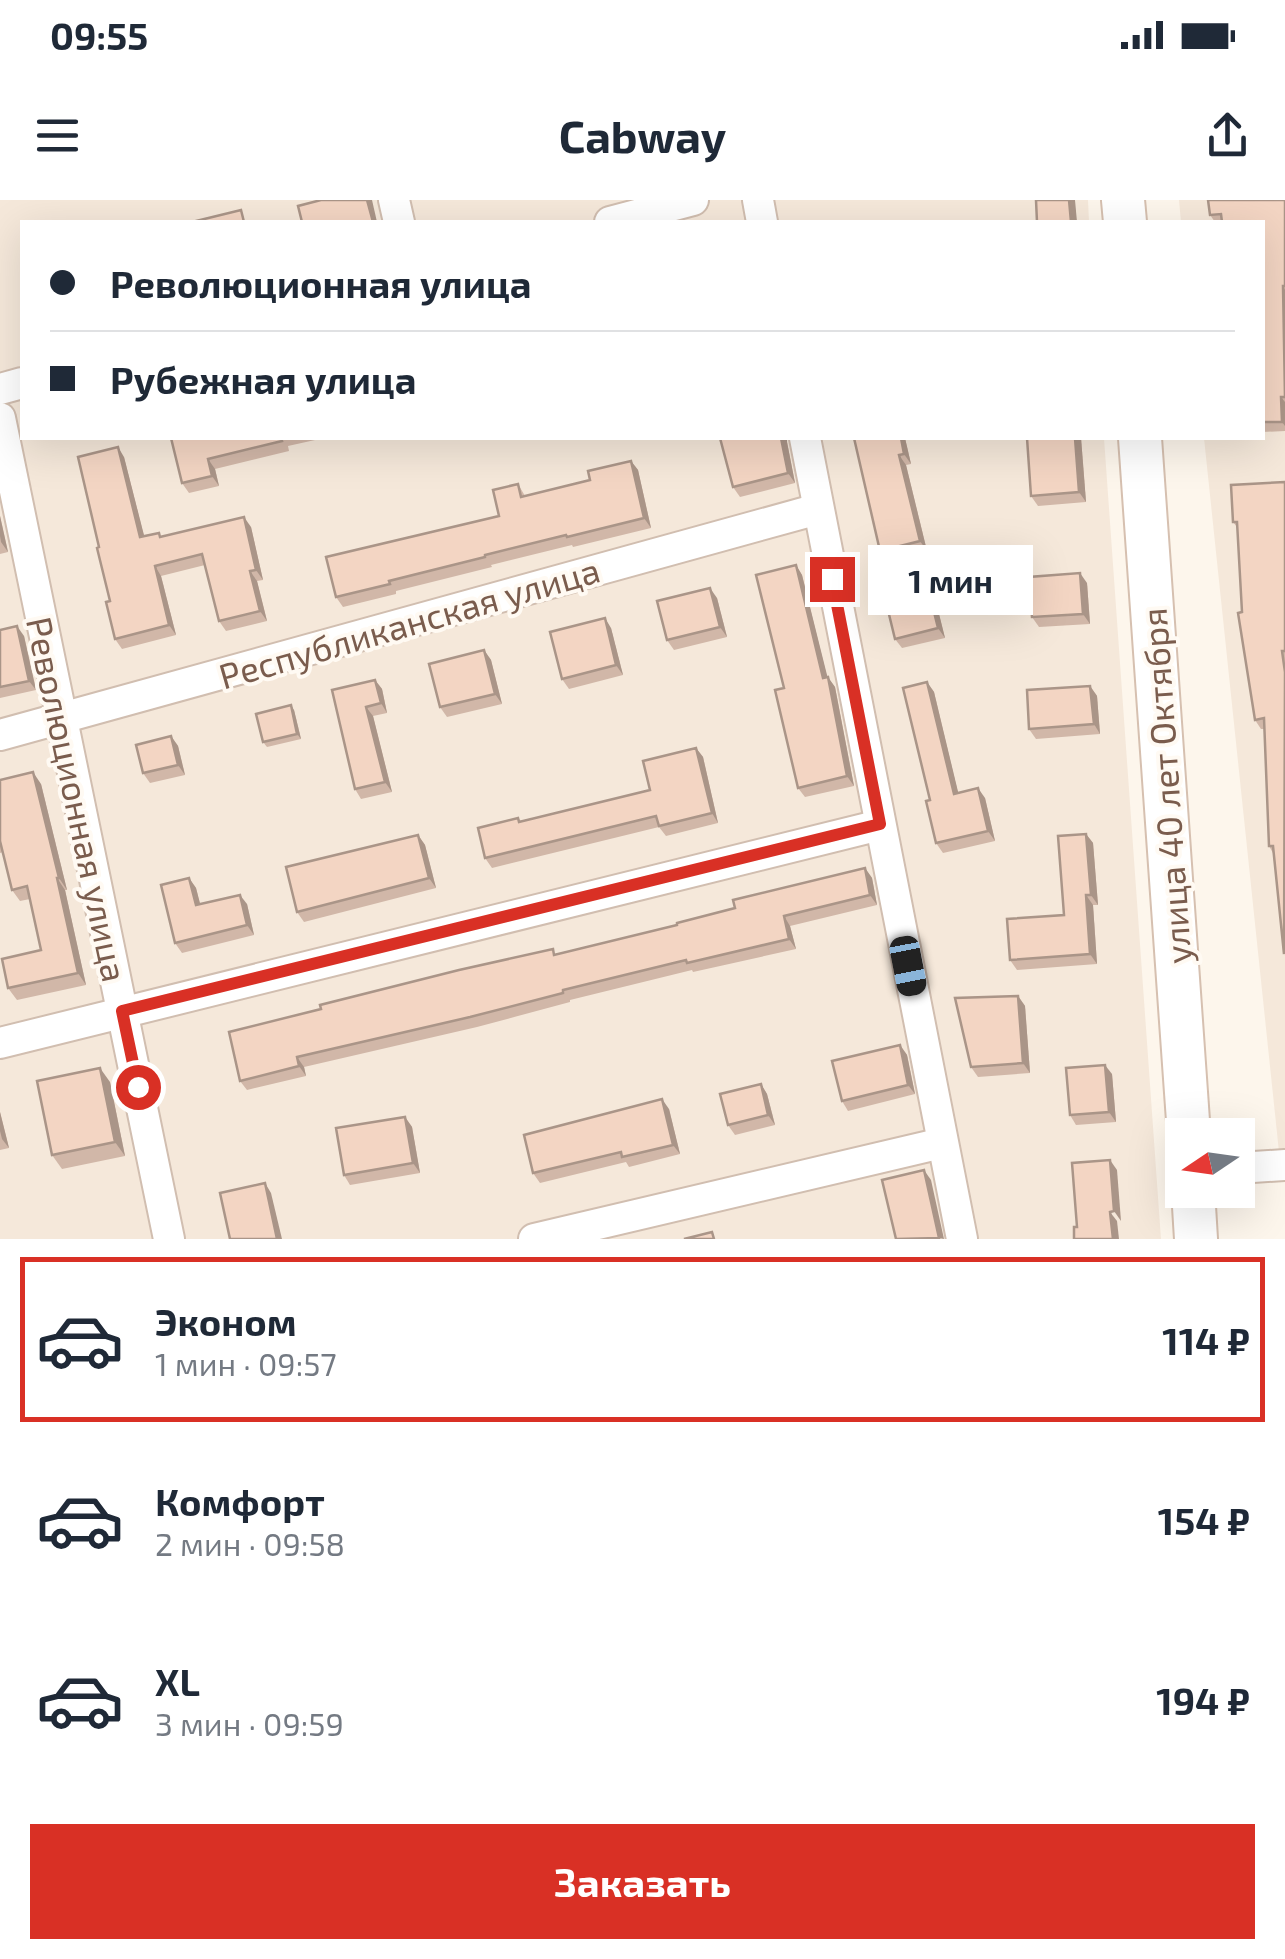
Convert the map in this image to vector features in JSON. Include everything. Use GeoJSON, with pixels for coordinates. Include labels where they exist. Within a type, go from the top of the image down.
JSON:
{"type":"FeatureCollection","features":[{"type":"Feature","properties":{"kind":"street"},"geometry":{"type":"LineString","coordinates":[[618,220],[693,200]]}},
{"type":"Feature","properties":{"kind":"street","name":"Революционная улица"},"geometry":{"type":"LineString","coordinates":[[0,418],[169,1239]]}},
{"type":"Feature","properties":{"kind":"street"},"geometry":{"type":"LineString","coordinates":[[804,440],[962,1239]]}},
{"type":"Feature","properties":{"kind":"street","name":"улица 40 лет Октября"},"geometry":{"type":"LineString","coordinates":[[1140,440],[1188,1118]]}},
{"type":"Feature","properties":{"kind":"street","name":"Республиканская улица"},"geometry":{"type":"LineString","coordinates":[[0,735],[818,508]]}},
{"type":"Feature","properties":{"kind":"street"},"geometry":{"type":"LineString","coordinates":[[0,1043],[880,824]]}},
{"type":"Feature","properties":{"kind":"street"},"geometry":{"type":"LineString","coordinates":[[534,1239],[942,1143]]}},
{"type":"Feature","properties":{"kind":"street"},"geometry":{"type":"LineString","coordinates":[[1255,1167],[1285,1165]]}},
{"type":"Feature","properties":{"kind":"street"},"geometry":{"type":"LineString","coordinates":[[1194,1208],[1196,1239]]}},
{"type":"Feature","properties":{"kind":"shaded area"},"geometry":{"type":"Polygon","coordinates":[[[0,200],[1088,200],[1089,220],[20,220],[20,440],[1104,440],[1161,1239],[0,1239],[0,200]]]}},
{"type":"Feature","properties":{"kind":"shaded area"},"geometry":{"type":"Polygon","coordinates":[[[1179,200],[1285,200],[1285,1152],[1279,1152],[1204,440],[1265,440],[1265,220],[1181,220],[1179,200]]]}},
{"type":"Feature","properties":{"kind":"building"},"geometry":{"type":"Polygon","coordinates":[[[321,200],[367,200],[372,220],[302,220],[298,206],[321,200]]]}},
{"type":"Feature","properties":{"kind":"building"},"geometry":{"type":"Polygon","coordinates":[[[1036,200],[1069,200],[1071,220],[1037,220],[1036,200]]]}},
{"type":"Feature","properties":{"kind":"building"},"geometry":{"type":"Polygon","coordinates":[[[1208,200],[1285,200],[1282,422],[1265,422],[1265,220],[1222,220],[1221,214],[1210,215],[1208,200]]]}},
{"type":"Feature","properties":{"kind":"building"},"geometry":{"type":"Polygon","coordinates":[[[241,210],[244,220],[200,220],[241,210]]]}},
{"type":"Feature","properties":{"kind":"building"},"geometry":{"type":"Polygon","coordinates":[[[171,440],[282,440],[208,459],[212,476],[182,483],[171,440]]]}},
{"type":"Feature","properties":{"kind":"building"},"geometry":{"type":"Polygon","coordinates":[[[721,440],[781,440],[788,473],[733,487],[721,440]]]}},
{"type":"Feature","properties":{"kind":"building"},"geometry":{"type":"Polygon","coordinates":[[[854,440],[901,440],[904,454],[899,455],[920,541],[880,551],[854,440]]]}},
{"type":"Feature","properties":{"kind":"building"},"geometry":{"type":"Polygon","coordinates":[[[1027,440],[1075,440],[1079,492],[1031,496],[1027,440]]]}},
{"type":"Feature","properties":{"kind":"building"},"geometry":{"type":"Polygon","coordinates":[[[118,447],[140,537],[159,533],[160,537],[244,517],[256,570],[250,571],[260,611],[219,621],[202,554],[155,566],[169,625],[115,639],[78,457],[118,447]]]}},
{"type":"Feature","properties":{"kind":"building"},"geometry":{"type":"Polygon","coordinates":[[[631,461],[644,518],[485,555],[336,597],[326,557],[499,516],[493,490],[518,484],[521,497],[590,480],[588,471],[631,461]]]}},
{"type":"Feature","properties":{"kind":"building"},"geometry":{"type":"Polygon","coordinates":[[[1285,482],[1284,954],[1273,846],[1269,846],[1264,718],[1255,720],[1238,613],[1242,612],[1231,485],[1285,482]]]}},
{"type":"Feature","properties":{"kind":"building"},"geometry":{"type":"Polygon","coordinates":[[[796,565],[823,678],[828,677],[847,776],[798,788],[775,690],[784,688],[756,575],[796,565]]]}},
{"type":"Feature","properties":{"kind":"building"},"geometry":{"type":"Polygon","coordinates":[[[1080,573],[1083,614],[1032,617],[1029,577],[1080,573]]]}},
{"type":"Feature","properties":{"kind":"building"},"geometry":{"type":"Polygon","coordinates":[[[710,588],[720,627],[667,640],[657,601],[710,588]]]}},
{"type":"Feature","properties":{"kind":"building"},"geometry":{"type":"Polygon","coordinates":[[[928,588],[938,628],[895,639],[885,598],[928,588]]]}},
{"type":"Feature","properties":{"kind":"building"},"geometry":{"type":"Polygon","coordinates":[[[605,618],[616,665],[562,679],[550,632],[605,618]]]}},
{"type":"Feature","properties":{"kind":"building"},"geometry":{"type":"Polygon","coordinates":[[[17,626],[29,681],[0,687],[0,630],[17,626]]]}},
{"type":"Feature","properties":{"kind":"building"},"geometry":{"type":"Polygon","coordinates":[[[484,650],[495,694],[440,707],[429,664],[484,650]]]}},
{"type":"Feature","properties":{"kind":"building"},"geometry":{"type":"Polygon","coordinates":[[[375,680],[381,703],[366,707],[385,782],[355,789],[332,690],[375,680]]]}},
{"type":"Feature","properties":{"kind":"building"},"geometry":{"type":"Polygon","coordinates":[[[927,682],[954,794],[978,788],[988,831],[936,843],[926,801],[930,800],[903,688],[927,682]]]}},
{"type":"Feature","properties":{"kind":"building"},"geometry":{"type":"Polygon","coordinates":[[[1090,686],[1094,724],[1029,729],[1027,690],[1090,686]]]}},
{"type":"Feature","properties":{"kind":"building"},"geometry":{"type":"Polygon","coordinates":[[[291,705],[297,734],[263,742],[256,714],[291,705]]]}},
{"type":"Feature","properties":{"kind":"building"},"geometry":{"type":"Polygon","coordinates":[[[171,736],[178,765],[143,773],[136,745],[171,736]]]}},
{"type":"Feature","properties":{"kind":"building"},"geometry":{"type":"Polygon","coordinates":[[[696,748],[712,813],[659,826],[656,816],[485,858],[478,828],[650,790],[643,761],[696,748]]]}},
{"type":"Feature","properties":{"kind":"building"},"geometry":{"type":"Polygon","coordinates":[[[33,772],[78,973],[8,988],[2,959],[41,950],[27,886],[12,890],[0,841],[0,780],[33,772]]]}},
{"type":"Feature","properties":{"kind":"building"},"geometry":{"type":"Polygon","coordinates":[[[1086,834],[1090,954],[1010,960],[1007,919],[1064,915],[1058,836],[1086,834]]]}},
{"type":"Feature","properties":{"kind":"building"},"geometry":{"type":"Polygon","coordinates":[[[418,835],[429,878],[297,912],[286,867],[418,835]]]}},
{"type":"Feature","properties":{"kind":"building"},"geometry":{"type":"Polygon","coordinates":[[[865,868],[870,895],[784,916],[789,939],[687,963],[686,960],[470,1017],[297,1057],[299,1066],[240,1081],[229,1032],[459,970],[553,949],[554,955],[677,925],[735,908],[733,900],[865,868]]]}},
{"type":"Feature","properties":{"kind":"building"},"geometry":{"type":"Polygon","coordinates":[[[189,878],[196,905],[240,895],[247,925],[175,943],[161,885],[189,878]]]}},
{"type":"Feature","properties":{"kind":"building"},"geometry":{"type":"Polygon","coordinates":[[[1018,996],[1023,1063],[971,1067],[955,998],[1018,996]]]}},
{"type":"Feature","properties":{"kind":"building"},"geometry":{"type":"Polygon","coordinates":[[[900,1045],[908,1085],[842,1101],[832,1061],[900,1045]]]}},
{"type":"Feature","properties":{"kind":"building"},"geometry":{"type":"Polygon","coordinates":[[[1105,1065],[1109,1112],[1070,1115],[1066,1068],[1105,1065]]]}},
{"type":"Feature","properties":{"kind":"building"},"geometry":{"type":"Polygon","coordinates":[[[100,1068],[115,1142],[52,1155],[37,1081],[100,1068]]]}},
{"type":"Feature","properties":{"kind":"building"},"geometry":{"type":"Polygon","coordinates":[[[761,1084],[768,1115],[728,1125],[720,1094],[761,1084]]]}},
{"type":"Feature","properties":{"kind":"building"},"geometry":{"type":"Polygon","coordinates":[[[662,1099],[673,1145],[622,1157],[621,1152],[533,1173],[524,1135],[662,1099]]]}},
{"type":"Feature","properties":{"kind":"building"},"geometry":{"type":"Polygon","coordinates":[[[405,1117],[413,1163],[344,1175],[336,1128],[405,1117]]]}},
{"type":"Feature","properties":{"kind":"building"},"geometry":{"type":"Polygon","coordinates":[[[1110,1160],[1113,1239],[1074,1239],[1077,1227],[1072,1163],[1110,1160]]]}},
{"type":"Feature","properties":{"kind":"building"},"geometry":{"type":"Polygon","coordinates":[[[924,1170],[939,1238],[896,1239],[882,1180],[924,1170]]]}},
{"type":"Feature","properties":{"kind":"building"},"geometry":{"type":"Polygon","coordinates":[[[265,1183],[277,1239],[230,1239],[220,1193],[265,1183]]]}},
{"type":"Feature","properties":{"kind":"building"},"geometry":{"type":"Polygon","coordinates":[[[712,1232],[714,1239],[684,1239],[712,1232]]]}},
{"type":"Feature","properties":{"kind":"route"},"geometry":{"type":"LineString","coordinates":[[138,1087],[122,1011],[880,824],[832,579]]}}]}
